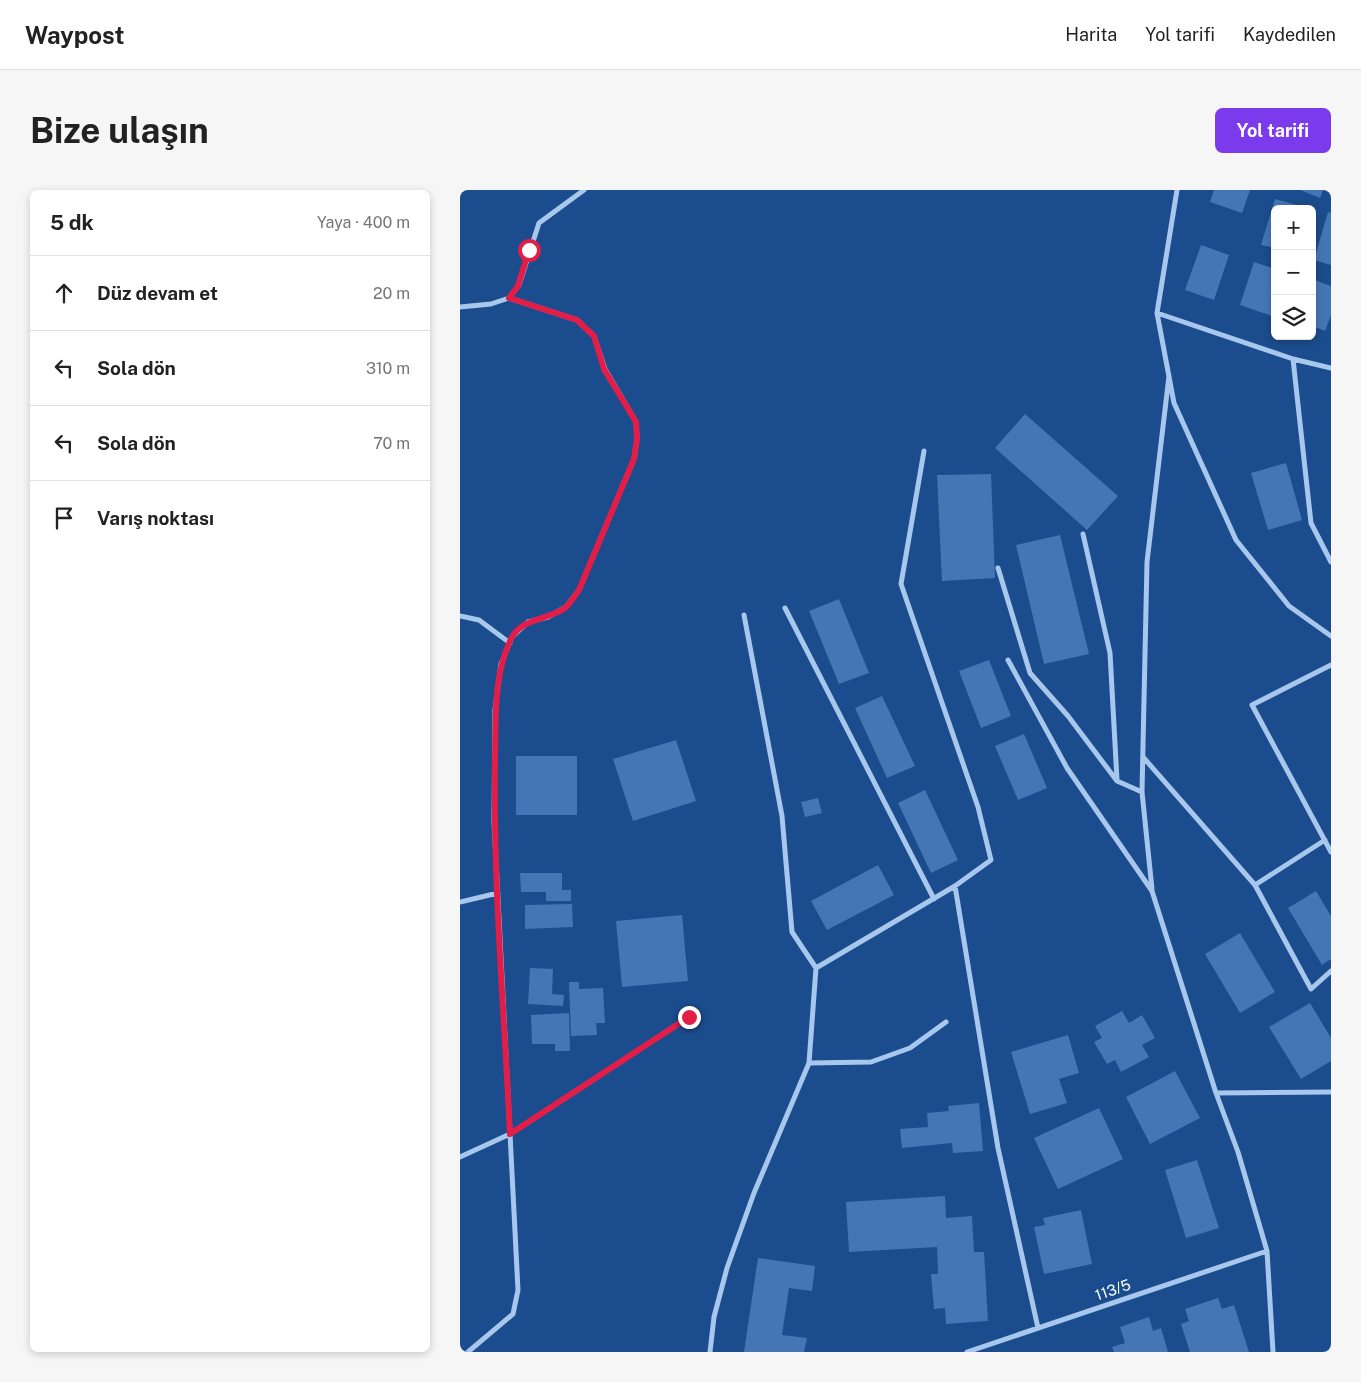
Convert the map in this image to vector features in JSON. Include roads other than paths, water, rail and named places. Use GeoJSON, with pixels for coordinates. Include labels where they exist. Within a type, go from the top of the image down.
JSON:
{"type":"FeatureCollection","features":[{"type":"Feature","properties":{"kind":"street"},"geometry":{"type":"LineString","coordinates":[[460,307],[491,304],[509,298],[518,286],[539,223],[584,190]]}},
{"type":"Feature","properties":{"kind":"street"},"geometry":{"type":"LineString","coordinates":[[1177,190],[1157,313],[1174,403],[1236,540],[1290,606],[1331,636]]}},
{"type":"Feature","properties":{"kind":"street"},"geometry":{"type":"LineString","coordinates":[[468,1352],[513,1314],[518,1290],[494,821],[495,710],[502,664],[512,637],[528,622],[548,617],[566,607],[579,590],[634,459],[637,439],[636,422],[604,369],[594,336],[577,320],[509,298]]}},
{"type":"Feature","properties":{"kind":"street"},"geometry":{"type":"LineString","coordinates":[[1157,313],[1293,359],[1331,368]]}},
{"type":"Feature","properties":{"kind":"street"},"geometry":{"type":"LineString","coordinates":[[1293,359],[1311,523],[1331,562]]}},
{"type":"Feature","properties":{"kind":"street"},"geometry":{"type":"LineString","coordinates":[[1169,376],[1147,562],[1142,792],[1152,891],[1216,1093],[1238,1152],[1267,1251],[1273,1352]]}},
{"type":"Feature","properties":{"kind":"street"},"geometry":{"type":"LineString","coordinates":[[816,968],[955,886],[990,860],[978,807],[901,584],[924,451]]}},
{"type":"Feature","properties":{"kind":"street"},"geometry":{"type":"LineString","coordinates":[[1084,534],[1110,653],[1117,781]]}},
{"type":"Feature","properties":{"kind":"street"},"geometry":{"type":"LineString","coordinates":[[998,568],[1030,673],[1068,716],[1117,781],[1142,792]]}},
{"type":"Feature","properties":{"kind":"street"},"geometry":{"type":"LineString","coordinates":[[784,608],[934,898]]}},
{"type":"Feature","properties":{"kind":"street"},"geometry":{"type":"LineString","coordinates":[[710,1352],[714,1317],[727,1268],[754,1193],[808,1063],[816,968],[792,932],[782,816],[744,615]]}},
{"type":"Feature","properties":{"kind":"street"},"geometry":{"type":"LineString","coordinates":[[460,616],[484,623],[510,643]]}},
{"type":"Feature","properties":{"kind":"street"},"geometry":{"type":"LineString","coordinates":[[1008,660],[1067,768],[1152,891]]}},
{"type":"Feature","properties":{"kind":"street"},"geometry":{"type":"LineString","coordinates":[[1331,666],[1252,705],[1331,852]]}},
{"type":"Feature","properties":{"kind":"street"},"geometry":{"type":"LineString","coordinates":[[1143,756],[1255,885],[1311,989],[1331,972]]}},
{"type":"Feature","properties":{"kind":"street"},"geometry":{"type":"LineString","coordinates":[[1255,885],[1325,840]]}},
{"type":"Feature","properties":{"kind":"street"},"geometry":{"type":"LineString","coordinates":[[955,886],[998,1148],[1038,1328]]}},
{"type":"Feature","properties":{"kind":"street"},"geometry":{"type":"LineString","coordinates":[[460,902],[498,893]]}},
{"type":"Feature","properties":{"kind":"street"},"geometry":{"type":"LineString","coordinates":[[460,1156],[510,1134],[689,1017]]}},
{"type":"Feature","properties":{"kind":"street"},"geometry":{"type":"LineString","coordinates":[[808,1063],[871,1062],[910,1048],[946,1022]]}},
{"type":"Feature","properties":{"kind":"street"},"geometry":{"type":"LineString","coordinates":[[1216,1093],[1331,1092]]}},
{"type":"Feature","properties":{"kind":"street","name":"113/5"},"geometry":{"type":"LineString","coordinates":[[967,1352],[1267,1251]]}}]}
